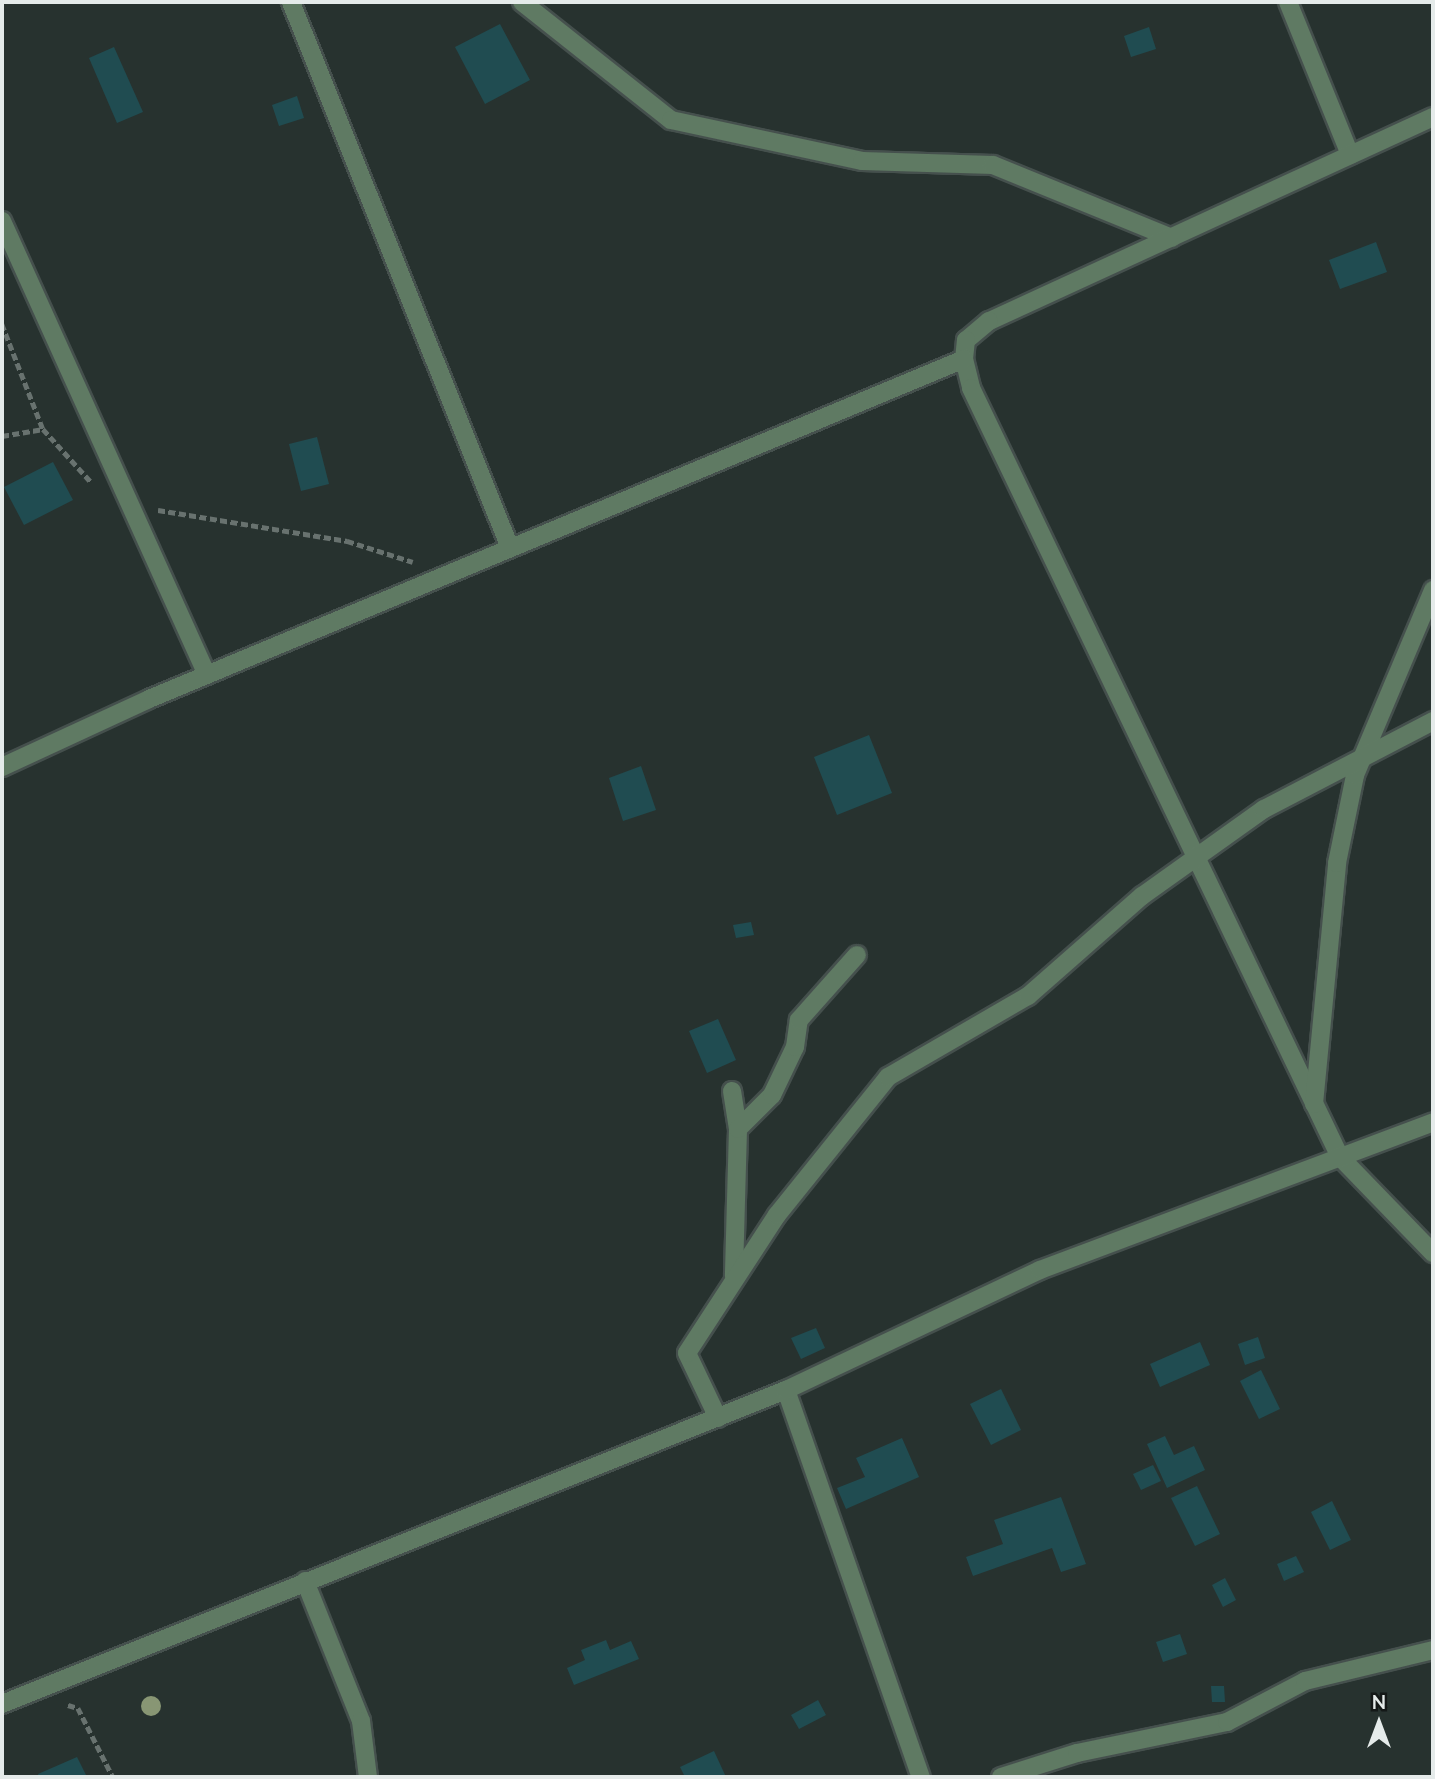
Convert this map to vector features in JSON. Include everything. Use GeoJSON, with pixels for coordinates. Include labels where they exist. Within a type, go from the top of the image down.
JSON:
{"type":"FeatureCollection","features":[{"type":"Feature","properties":{"kind":"street"},"geometry":{"type":"LineString","coordinates":[[291,2],[510,548]]}},
{"type":"Feature","properties":{"kind":"street"},"geometry":{"type":"LineString","coordinates":[[522,2],[671,120],[862,161],[993,164],[1172,238]]}},
{"type":"Feature","properties":{"kind":"street"},"geometry":{"type":"LineString","coordinates":[[1288,2],[1350,155]]}},
{"type":"Feature","properties":{"kind":"street"},"geometry":{"type":"LineString","coordinates":[[1433,117],[989,321],[966,340],[964,359],[971,388],[1340,1157],[1433,1253]]}},
{"type":"Feature","properties":{"kind":"street"},"geometry":{"type":"LineString","coordinates":[[2,221],[207,675]]}},
{"type":"Feature","properties":{"kind":"street"},"geometry":{"type":"LineString","coordinates":[[2,767],[207,675],[964,359]]}},
{"type":"Feature","properties":{"kind":"street"},"geometry":{"type":"LineString","coordinates":[[1314,1104],[1337,863],[1363,757],[1433,590]]}},
{"type":"Feature","properties":{"kind":"street"},"geometry":{"type":"LineString","coordinates":[[718,1418],[687,1353],[734,1276],[838,1132],[888,1077],[1028,996],[1196,858],[1264,809],[1433,721]]}},
{"type":"Feature","properties":{"kind":"street"},"geometry":{"type":"LineString","coordinates":[[738,1129],[772,1095],[795,1047],[799,1020],[857,956]]}},
{"type":"Feature","properties":{"kind":"street"},"geometry":{"type":"LineString","coordinates":[[732,1091],[738,1129],[734,1276]]}},
{"type":"Feature","properties":{"kind":"street"},"geometry":{"type":"LineString","coordinates":[[2,1704],[786,1390],[1040,1270],[1433,1122]]}},
{"type":"Feature","properties":{"kind":"street"},"geometry":{"type":"LineString","coordinates":[[786,1390],[921,1777]]}},
{"type":"Feature","properties":{"kind":"street"},"geometry":{"type":"LineString","coordinates":[[305,1581],[361,1721],[368,1777]]}},
{"type":"Feature","properties":{"kind":"street"},"geometry":{"type":"LineString","coordinates":[[1001,1777],[1077,1754],[1227,1722],[1305,1681],[1433,1650]]}},
{"type":"Feature","properties":{"kind":"path"},"geometry":{"type":"LineString","coordinates":[[2,324],[43,429],[110,499],[132,506],[348,541],[393,552],[443,576]]}},
{"type":"Feature","properties":{"kind":"path"},"geometry":{"type":"LineString","coordinates":[[2,436],[43,429]]}},
{"type":"Feature","properties":{"kind":"path"},"geometry":{"type":"LineString","coordinates":[[30,1692],[78,1708],[113,1777]]}},
{"type":"Feature","properties":{"kind":"building"},"geometry":{"type":"Polygon","coordinates":[[[500,24],[530,80],[485,104],[455,47],[500,24]]]}},
{"type":"Feature","properties":{"kind":"building"},"geometry":{"type":"Polygon","coordinates":[[[1149,27],[1156,49],[1131,57],[1124,36],[1149,27]]]}},
{"type":"Feature","properties":{"kind":"building"},"geometry":{"type":"Polygon","coordinates":[[[114,47],[143,112],[117,123],[89,58],[114,47]]]}},
{"type":"Feature","properties":{"kind":"building"},"geometry":{"type":"Polygon","coordinates":[[[297,96],[304,118],[279,126],[272,105],[297,96]]]}},
{"type":"Feature","properties":{"kind":"building"},"geometry":{"type":"Polygon","coordinates":[[[1376,242],[1387,272],[1340,289],[1329,260],[1376,242]]]}},
{"type":"Feature","properties":{"kind":"building"},"geometry":{"type":"Polygon","coordinates":[[[317,437],[329,484],[301,491],[289,444],[317,437]]]}},
{"type":"Feature","properties":{"kind":"building"},"geometry":{"type":"Polygon","coordinates":[[[53,462],[73,500],[24,525],[4,487],[53,462]]]}},
{"type":"Feature","properties":{"kind":"building"},"geometry":{"type":"Polygon","coordinates":[[[869,735],[892,793],[837,815],[814,757],[869,735]]]}},
{"type":"Feature","properties":{"kind":"building"},"geometry":{"type":"Polygon","coordinates":[[[641,766],[656,810],[623,821],[609,778],[641,766]]]}},
{"type":"Feature","properties":{"kind":"building"},"geometry":{"type":"Polygon","coordinates":[[[751,922],[754,935],[736,938],[733,925],[751,922]]]}},
{"type":"Feature","properties":{"kind":"building"},"geometry":{"type":"Polygon","coordinates":[[[718,1019],[736,1060],[707,1073],[689,1031],[718,1019]]]}},
{"type":"Feature","properties":{"kind":"building"},"geometry":{"type":"Polygon","coordinates":[[[816,1328],[825,1348],[801,1359],[791,1338],[816,1328]]]}},
{"type":"Feature","properties":{"kind":"building"},"geometry":{"type":"Polygon","coordinates":[[[1258,1337],[1265,1358],[1245,1365],[1238,1344],[1258,1337]]]}},
{"type":"Feature","properties":{"kind":"building"},"geometry":{"type":"Polygon","coordinates":[[[1200,1342],[1210,1365],[1160,1387],[1150,1364],[1200,1342]]]}},
{"type":"Feature","properties":{"kind":"building"},"geometry":{"type":"Polygon","coordinates":[[[1261,1370],[1280,1409],[1259,1419],[1240,1381],[1261,1370]]]}},
{"type":"Feature","properties":{"kind":"building"},"geometry":{"type":"Polygon","coordinates":[[[1001,1389],[1021,1430],[991,1445],[970,1404],[1001,1389]]]}},
{"type":"Feature","properties":{"kind":"building"},"geometry":{"type":"Polygon","coordinates":[[[1165,1436],[1174,1455],[1194,1446],[1205,1470],[1167,1488],[1147,1444],[1165,1436]]]}},
{"type":"Feature","properties":{"kind":"building"},"geometry":{"type":"Polygon","coordinates":[[[902,1438],[919,1477],[846,1509],[837,1488],[865,1477],[856,1458],[902,1438]]]}},
{"type":"Feature","properties":{"kind":"building"},"geometry":{"type":"Polygon","coordinates":[[[1153,1465],[1161,1481],[1141,1490],[1133,1474],[1153,1465]]]}},
{"type":"Feature","properties":{"kind":"building"},"geometry":{"type":"Polygon","coordinates":[[[1197,1486],[1220,1534],[1195,1546],[1171,1498],[1197,1486]]]}},
{"type":"Feature","properties":{"kind":"building"},"geometry":{"type":"Polygon","coordinates":[[[1061,1497],[1086,1564],[1061,1572],[1052,1548],[973,1576],[966,1557],[1003,1544],[994,1520],[1061,1497]]]}},
{"type":"Feature","properties":{"kind":"building"},"geometry":{"type":"Polygon","coordinates":[[[1332,1501],[1351,1540],[1330,1550],[1311,1512],[1332,1501]]]}},
{"type":"Feature","properties":{"kind":"building"},"geometry":{"type":"Polygon","coordinates":[[[1296,1556],[1304,1572],[1284,1581],[1277,1564],[1296,1556]]]}},
{"type":"Feature","properties":{"kind":"building"},"geometry":{"type":"Polygon","coordinates":[[[1225,1578],[1236,1600],[1223,1607],[1212,1585],[1225,1578]]]}},
{"type":"Feature","properties":{"kind":"building"},"geometry":{"type":"Polygon","coordinates":[[[1180,1634],[1187,1654],[1163,1662],[1156,1642],[1180,1634]]]}},
{"type":"Feature","properties":{"kind":"building"},"geometry":{"type":"Polygon","coordinates":[[[606,1640],[610,1650],[631,1641],[639,1659],[574,1685],[567,1668],[585,1660],[581,1650],[606,1640]]]}},
{"type":"Feature","properties":{"kind":"building"},"geometry":{"type":"Polygon","coordinates":[[[1211,1686],[1224,1686],[1225,1702],[1212,1702],[1211,1686]]]}},
{"type":"Feature","properties":{"kind":"building"},"geometry":{"type":"Polygon","coordinates":[[[818,1700],[826,1715],[799,1729],[791,1715],[818,1700]]]}},
{"type":"Feature","properties":{"kind":"building"},"geometry":{"type":"Polygon","coordinates":[[[714,1751],[726,1777],[685,1777],[680,1767],[714,1751]]]}},
{"type":"Feature","properties":{"kind":"building"},"geometry":{"type":"Polygon","coordinates":[[[77,1757],[87,1777],[39,1777],[38,1774],[77,1757]]]}}]}
